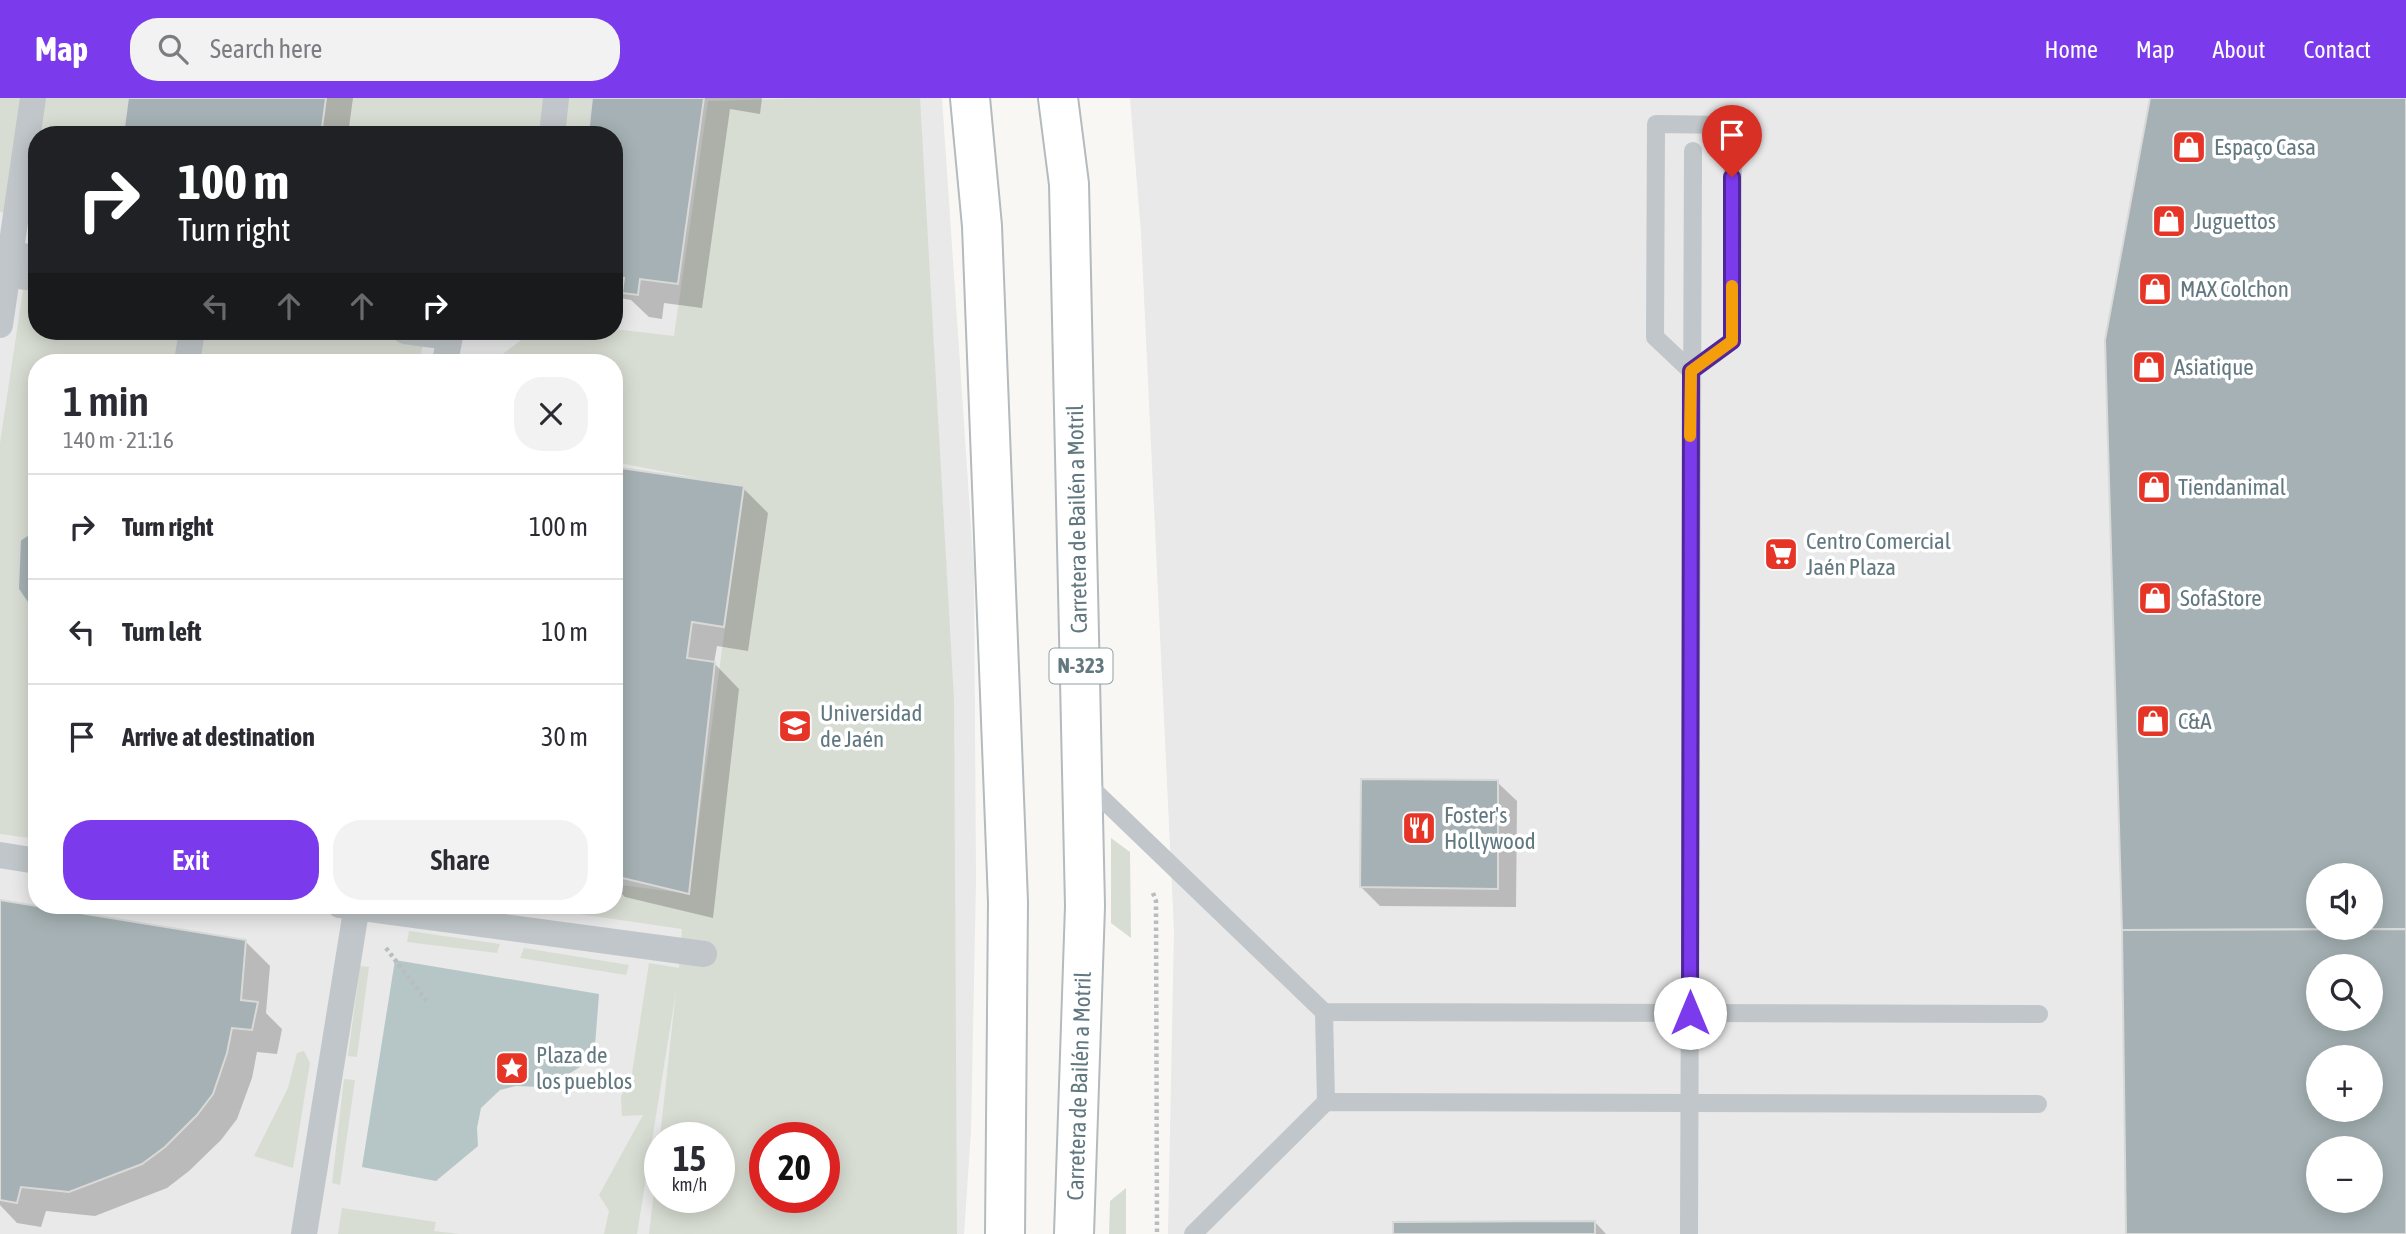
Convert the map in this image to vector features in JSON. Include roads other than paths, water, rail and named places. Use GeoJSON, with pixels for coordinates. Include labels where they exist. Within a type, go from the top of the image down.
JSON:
{"type":"FeatureCollection","features":[{"type":"Feature","properties":{"kind":"main road"},"geometry":{"type":"LineString","coordinates":[[971,98],[982,226],[1008,902],[1005,1234]]}},
{"type":"Feature","properties":{"kind":"main road","name":"Carretera de Bailén a Motril"},"geometry":{"type":"LineString","coordinates":[[1058,98],[1069,184],[1085,906],[1074,1234]]}},
{"type":"Feature","properties":{"kind":"street"},"geometry":{"type":"LineString","coordinates":[[28,126],[33,98]]}},
{"type":"Feature","properties":{"kind":"street"},"geometry":{"type":"LineString","coordinates":[[553,126],[556,98]]}},
{"type":"Feature","properties":{"kind":"street"},"geometry":{"type":"LineString","coordinates":[[0,325],[6,265],[28,129]]}},
{"type":"Feature","properties":{"kind":"street"},"geometry":{"type":"LineString","coordinates":[[6,265],[28,260]]}},
{"type":"Feature","properties":{"kind":"street"},"geometry":{"type":"LineString","coordinates":[[6,265],[28,275]]}},
{"type":"Feature","properties":{"kind":"street"},"geometry":{"type":"LineString","coordinates":[[0,855],[28,860]]}},
{"type":"Feature","properties":{"kind":"street"},"geometry":{"type":"LineString","coordinates":[[304,1234],[350,914]]}},
{"type":"Feature","properties":{"kind":"street"},"geometry":{"type":"LineString","coordinates":[[410,914],[704,954]]}},
{"type":"Feature","properties":{"kind":"lane"},"geometry":{"type":"LineString","coordinates":[[1656,124],[1733,125],[1732,341],[1691,371],[1655,337],[1656,124]]}},
{"type":"Feature","properties":{"kind":"lane"},"geometry":{"type":"LineString","coordinates":[[1689,1234],[1693,151]]}},
{"type":"Feature","properties":{"kind":"lane"},"geometry":{"type":"LineString","coordinates":[[1083,780],[1324,1012],[2039,1014]]}},
{"type":"Feature","properties":{"kind":"lane"},"geometry":{"type":"LineString","coordinates":[[1324,1012],[1326,1102]]}},
{"type":"Feature","properties":{"kind":"lane"},"geometry":{"type":"LineString","coordinates":[[1193,1234],[1326,1102],[2039,1104]]}},
{"type":"Feature","properties":{"kind":"place","name":"Espaço Casa"},"geometry":{"type":"Point","coordinates":[2189,147]}},
{"type":"Feature","properties":{"kind":"place","name":"Juguettos"},"geometry":{"type":"Point","coordinates":[2169,221]}},
{"type":"Feature","properties":{"kind":"place","name":"MAX Colchon"},"geometry":{"type":"Point","coordinates":[2155,289]}},
{"type":"Feature","properties":{"kind":"place","name":"Asiatique"},"geometry":{"type":"Point","coordinates":[2149,367]}},
{"type":"Feature","properties":{"kind":"place","name":"Tiendanimal"},"geometry":{"type":"Point","coordinates":[2154,487]}},
{"type":"Feature","properties":{"kind":"place","name":"Centro Comercial Jaén Plaza"},"geometry":{"type":"Point","coordinates":[1781,554]}},
{"type":"Feature","properties":{"kind":"place","name":"SofaStore"},"geometry":{"type":"Point","coordinates":[2155,598]}},
{"type":"Feature","properties":{"kind":"place","name":"C&A"},"geometry":{"type":"Point","coordinates":[2153,721]}},
{"type":"Feature","properties":{"kind":"place","name":"Universidad de Jaén"},"geometry":{"type":"Point","coordinates":[795,726]}},
{"type":"Feature","properties":{"kind":"place","name":"Foster's Hollywood"},"geometry":{"type":"Point","coordinates":[1419,828]}},
{"type":"Feature","properties":{"kind":"place","name":"Plaza de los pueblos"},"geometry":{"type":"Point","coordinates":[512,1068]}}]}
